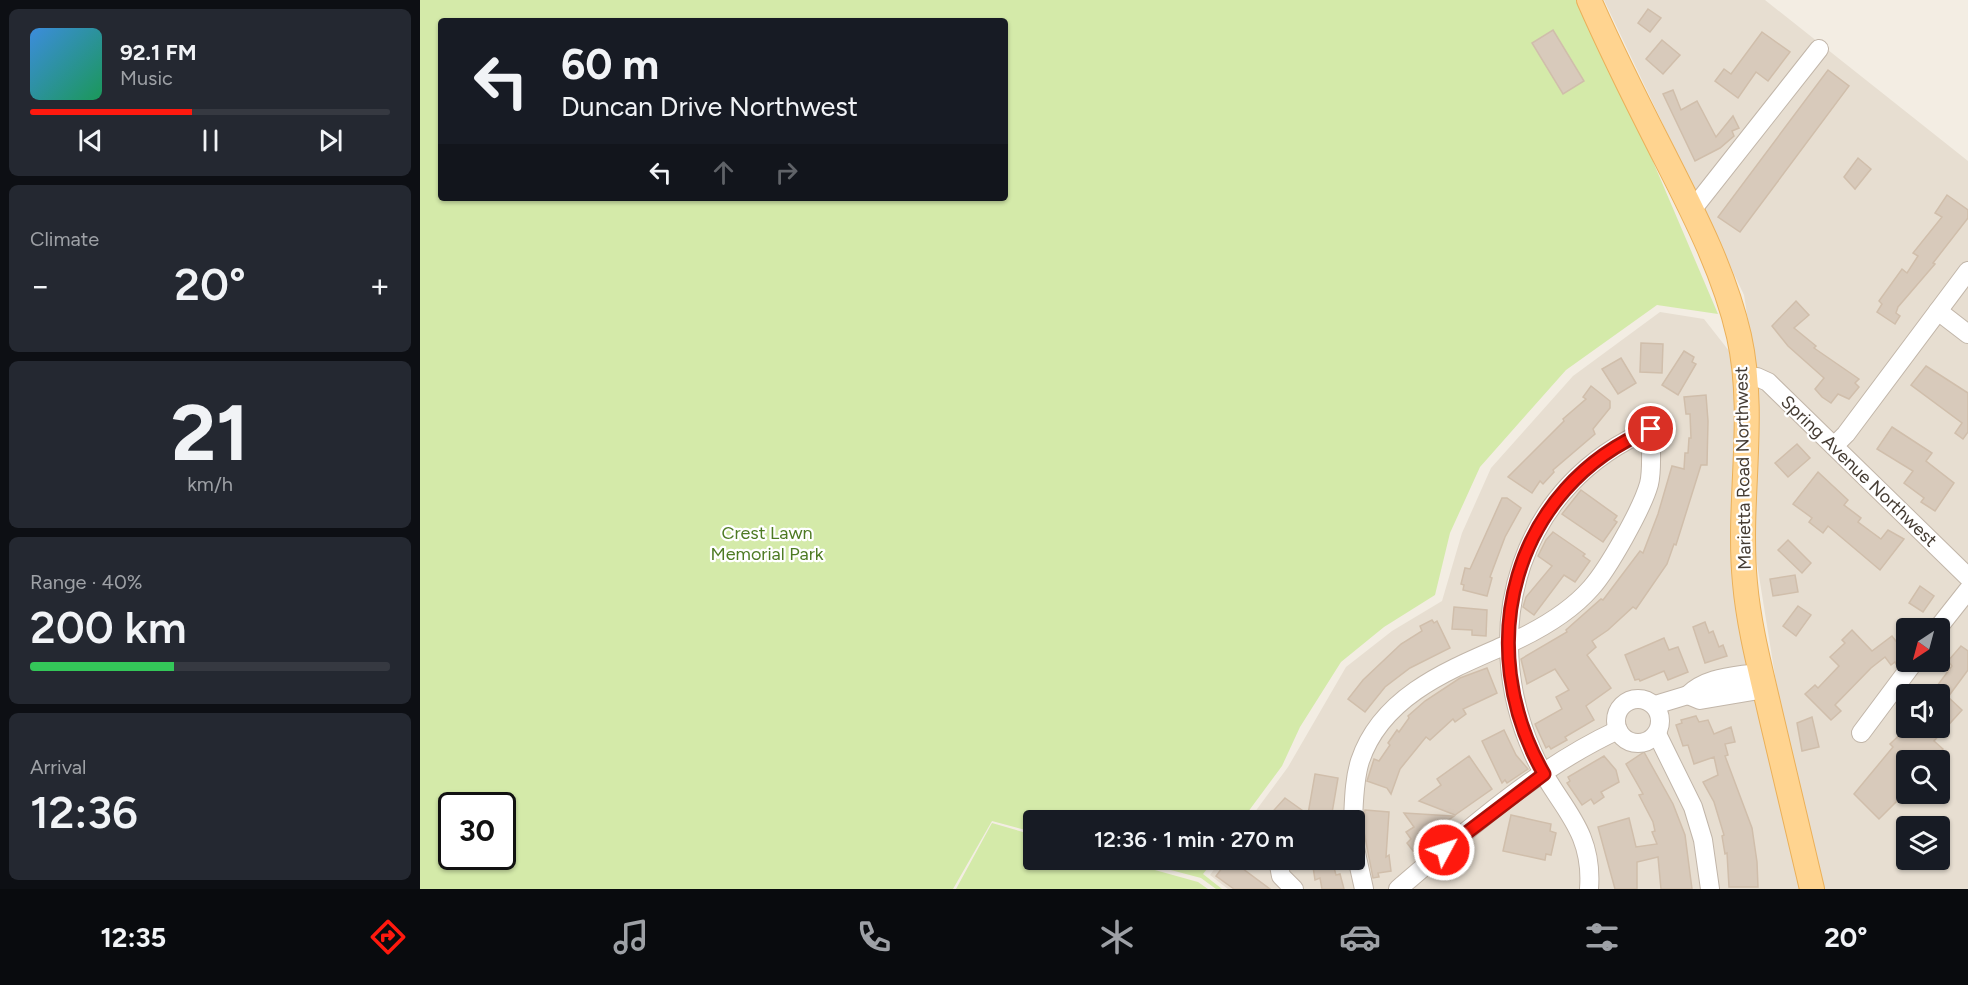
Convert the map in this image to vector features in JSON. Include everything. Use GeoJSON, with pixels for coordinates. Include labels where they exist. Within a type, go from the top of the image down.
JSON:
{"type":"FeatureCollection","features":[{"type":"Feature","properties":{"kind":"main road","name":"Marietta Road Northwest"},"geometry":{"type":"LineString","coordinates":[[1589,0],[1692,210],[1728,298],[1739,337],[1745,377],[1746,416],[1742,519],[1745,584],[1763,680],[1812,889]]}},
{"type":"Feature","properties":{"kind":"street"},"geometry":{"type":"LineString","coordinates":[[1692,210],[1820,49]]}},
{"type":"Feature","properties":{"kind":"street"},"geometry":{"type":"LineString","coordinates":[[1834,446],[1846,434],[1968,271]]}},
{"type":"Feature","properties":{"kind":"street"},"geometry":{"type":"LineString","coordinates":[[1938,311],[1968,333]]}},
{"type":"Feature","properties":{"kind":"street","name":"Spring Avenue Northwest"},"geometry":{"type":"LineString","coordinates":[[1745,377],[1757,377],[1768,382],[1968,577]]}},
{"type":"Feature","properties":{"kind":"street"},"geometry":{"type":"LineString","coordinates":[[1354,810],[1361,760],[1380,726],[1406,698],[1437,675],[1508,644],[1541,628],[1592,588],[1632,522],[1650,483],[1651,429],[1623,441],[1598,458],[1570,484],[1545,515],[1523,554],[1509,615],[1508,644],[1510,675],[1516,703],[1533,754],[1565,804],[1586,849],[1589,889]]}},
{"type":"Feature","properties":{"kind":"street"},"geometry":{"type":"LineString","coordinates":[[1946,618],[1968,590]]}},
{"type":"Feature","properties":{"kind":"street"},"geometry":{"type":"LineString","coordinates":[[1861,733],[1907,672]]}},
{"type":"Feature","properties":{"kind":"street"},"geometry":{"type":"LineString","coordinates":[[1657,734],[1647,741],[1638,743],[1623,738],[1618,730],[1617,714],[1628,700],[1638,698],[1655,705],[1688,695],[1699,685],[1710,681],[1763,680]]}},
{"type":"Feature","properties":{"kind":"street"},"geometry":{"type":"LineString","coordinates":[[1655,705],[1661,718],[1657,734],[1693,807],[1703,840],[1710,889]]}},
{"type":"Feature","properties":{"kind":"street"},"geometry":{"type":"LineString","coordinates":[[1398,889],[1480,820],[1544,774],[1618,730]]}},
{"type":"Feature","properties":{"kind":"street"},"geometry":{"type":"LineString","coordinates":[[1280,870],[1281,876],[1294,889]]}},
{"type":"Feature","properties":{"kind":"street"},"geometry":{"type":"LineString","coordinates":[[1360,870],[1364,889]]}},
{"type":"Feature","properties":{"kind":"shaded area"},"geometry":{"type":"Polygon","coordinates":[[[1604,0],[1765,0],[1968,161],[1968,889],[1824,889],[1778,694],[1754,545],[1759,389],[1744,295],[1604,0]]]}},
{"type":"Feature","properties":{"kind":"shaded area"},"geometry":{"type":"Polygon","coordinates":[[[1660,312],[1704,319],[1733,356],[1741,415],[1736,511],[1802,889],[1228,889],[1210,875],[1214,870],[1365,870],[1365,810],[1256,810],[1288,767],[1346,667],[1392,631],[1442,601],[1462,533],[1491,468],[1573,376],[1660,312]]]}},
{"type":"Feature","properties":{"kind":"green space","name":"Crest Lawn Memorial Park"},"geometry":{"type":"Polygon","coordinates":[[[420,0],[1576,0],[1640,131],[1718,314],[1657,305],[1566,370],[1480,467],[1450,533],[1435,595],[1384,627],[1341,662],[1300,727],[1282,766],[1249,810],[1023,810],[1023,829],[992,821],[953,889],[420,889],[420,0]]]}},
{"type":"Feature","properties":{"kind":"green space"},"geometry":{"type":"Polygon","coordinates":[[[992,823],[1023,832],[1023,870],[1155,870],[1198,882],[1208,889],[956,889],[992,823]]]}},
{"type":"Feature","properties":{"kind":"green space"},"geometry":{"type":"Polygon","coordinates":[[[1171,870],[1206,870],[1203,874],[1222,889],[1216,889],[1201,878],[1171,870]]]}},
{"type":"Feature","properties":{"kind":"building"},"geometry":{"type":"Polygon","coordinates":[[[1648,9],[1661,18],[1650,32],[1638,23],[1648,9]]]}},
{"type":"Feature","properties":{"kind":"building"},"geometry":{"type":"Polygon","coordinates":[[[1553,30],[1584,81],[1563,94],[1532,43],[1553,30]]]}},
{"type":"Feature","properties":{"kind":"building"},"geometry":{"type":"Polygon","coordinates":[[[1762,32],[1790,52],[1768,81],[1756,72],[1738,98],[1715,81],[1724,69],[1731,74],[1762,32]]]}},
{"type":"Feature","properties":{"kind":"building"},"geometry":{"type":"Polygon","coordinates":[[[1662,40],[1680,55],[1663,74],[1646,59],[1662,40]]]}},
{"type":"Feature","properties":{"kind":"building"},"geometry":{"type":"Polygon","coordinates":[[[1828,70],[1849,86],[1740,232],[1718,217],[1828,70]]]}},
{"type":"Feature","properties":{"kind":"building"},"geometry":{"type":"Polygon","coordinates":[[[1673,90],[1681,110],[1697,101],[1716,137],[1733,116],[1739,128],[1732,131],[1734,136],[1720,148],[1695,161],[1663,94],[1673,90]]]}},
{"type":"Feature","properties":{"kind":"building"},"geometry":{"type":"Polygon","coordinates":[[[1858,158],[1871,169],[1855,189],[1844,177],[1858,158]]]}},
{"type":"Feature","properties":{"kind":"building"},"geometry":{"type":"Polygon","coordinates":[[[1947,195],[1968,210],[1968,218],[1933,263],[1935,264],[1898,307],[1896,313],[1900,316],[1895,324],[1877,312],[1882,304],[1879,301],[1902,269],[1907,273],[1918,256],[1913,253],[1942,217],[1935,213],[1947,195]]]}},
{"type":"Feature","properties":{"kind":"building"},"geometry":{"type":"Polygon","coordinates":[[[1796,301],[1809,315],[1794,328],[1816,346],[1814,348],[1859,379],[1855,383],[1859,387],[1849,399],[1838,394],[1831,403],[1822,397],[1815,389],[1824,378],[1788,346],[1772,326],[1796,301]]]}},
{"type":"Feature","properties":{"kind":"building"},"geometry":{"type":"Polygon","coordinates":[[[1641,343],[1663,344],[1662,373],[1640,372],[1641,343]]]}},
{"type":"Feature","properties":{"kind":"building"},"geometry":{"type":"Polygon","coordinates":[[[1684,351],[1694,357],[1692,362],[1696,364],[1678,395],[1662,385],[1684,351]]]}},
{"type":"Feature","properties":{"kind":"building"},"geometry":{"type":"Polygon","coordinates":[[[1621,358],[1636,383],[1618,394],[1602,369],[1621,358]]]}},
{"type":"Feature","properties":{"kind":"building"},"geometry":{"type":"Polygon","coordinates":[[[1926,366],[1968,393],[1968,432],[1963,439],[1955,433],[1962,423],[1911,385],[1926,366]]]}},
{"type":"Feature","properties":{"kind":"building"},"geometry":{"type":"Polygon","coordinates":[[[1591,386],[1610,401],[1610,408],[1593,429],[1595,434],[1553,470],[1554,472],[1543,484],[1540,481],[1532,493],[1508,477],[1564,421],[1563,419],[1586,399],[1583,397],[1591,386]]]}},
{"type":"Feature","properties":{"kind":"building"},"geometry":{"type":"Polygon","coordinates":[[[1706,395],[1707,465],[1701,465],[1676,545],[1674,544],[1667,564],[1636,609],[1633,607],[1592,641],[1596,647],[1587,655],[1611,688],[1586,706],[1594,720],[1565,737],[1567,740],[1551,749],[1549,746],[1546,748],[1535,724],[1562,709],[1556,697],[1569,690],[1555,669],[1527,684],[1521,659],[1567,632],[1566,630],[1601,599],[1603,600],[1640,551],[1643,553],[1658,514],[1672,466],[1684,469],[1685,453],[1688,453],[1689,438],[1691,438],[1690,414],[1686,414],[1684,397],[1706,395]]]}},
{"type":"Feature","properties":{"kind":"building"},"geometry":{"type":"Polygon","coordinates":[[[1892,427],[1932,453],[1926,461],[1954,483],[1935,511],[1921,502],[1924,498],[1904,483],[1913,471],[1877,449],[1892,427]]]}},
{"type":"Feature","properties":{"kind":"building"},"geometry":{"type":"Polygon","coordinates":[[[1797,444],[1810,458],[1788,477],[1775,463],[1797,444]]]}},
{"type":"Feature","properties":{"kind":"building"},"geometry":{"type":"Polygon","coordinates":[[[1818,472],[1848,500],[1844,505],[1861,518],[1858,522],[1881,539],[1888,530],[1904,539],[1880,570],[1828,526],[1823,533],[1809,522],[1812,518],[1793,504],[1818,472]]]}},
{"type":"Feature","properties":{"kind":"building"},"geometry":{"type":"Polygon","coordinates":[[[1581,490],[1617,516],[1614,520],[1617,522],[1603,542],[1562,514],[1581,490]]]}},
{"type":"Feature","properties":{"kind":"building"},"geometry":{"type":"Polygon","coordinates":[[[1502,498],[1507,498],[1521,508],[1505,537],[1490,577],[1492,578],[1487,596],[1463,590],[1464,585],[1461,584],[1465,568],[1470,569],[1502,498]]]}},
{"type":"Feature","properties":{"kind":"building"},"geometry":{"type":"Polygon","coordinates":[[[1553,532],[1585,554],[1583,556],[1590,561],[1575,582],[1564,575],[1534,615],[1523,607],[1526,597],[1552,566],[1538,556],[1553,532]]]}},
{"type":"Feature","properties":{"kind":"building"},"geometry":{"type":"Polygon","coordinates":[[[1788,540],[1811,563],[1802,573],[1778,550],[1788,540]]]}},
{"type":"Feature","properties":{"kind":"building"},"geometry":{"type":"Polygon","coordinates":[[[1795,575],[1798,592],[1773,596],[1770,579],[1795,575]]]}},
{"type":"Feature","properties":{"kind":"building"},"geometry":{"type":"Polygon","coordinates":[[[1920,586],[1934,596],[1923,612],[1909,603],[1920,586]]]}},
{"type":"Feature","properties":{"kind":"building"},"geometry":{"type":"Polygon","coordinates":[[[1798,606],[1811,615],[1796,636],[1783,626],[1798,606]]]}},
{"type":"Feature","properties":{"kind":"building"},"geometry":{"type":"Polygon","coordinates":[[[1454,607],[1487,610],[1486,636],[1472,635],[1472,630],[1452,629],[1454,607]]]}},
{"type":"Feature","properties":{"kind":"building"},"geometry":{"type":"Polygon","coordinates":[[[1432,620],[1434,623],[1437,621],[1450,648],[1410,668],[1385,687],[1365,712],[1348,699],[1363,680],[1401,644],[1422,631],[1420,626],[1432,620]]]}},
{"type":"Feature","properties":{"kind":"building"},"geometry":{"type":"Polygon","coordinates":[[[1705,622],[1709,633],[1713,631],[1719,647],[1723,645],[1727,656],[1705,663],[1693,627],[1705,622]]]}},
{"type":"Feature","properties":{"kind":"building"},"geometry":{"type":"Polygon","coordinates":[[[1852,630],[1872,651],[1892,636],[1896,641],[1896,664],[1895,662],[1891,665],[1885,657],[1871,668],[1835,705],[1841,711],[1831,720],[1805,694],[1815,685],[1818,688],[1839,666],[1830,657],[1845,643],[1842,640],[1852,630]]]}},
{"type":"Feature","properties":{"kind":"building"},"geometry":{"type":"Polygon","coordinates":[[[1664,638],[1669,650],[1678,647],[1688,672],[1668,680],[1664,671],[1640,681],[1635,680],[1625,655],[1664,638]]]}},
{"type":"Feature","properties":{"kind":"building"},"geometry":{"type":"Polygon","coordinates":[[[1961,646],[1968,651],[1968,670],[1950,694],[1950,684],[1938,684],[1948,672],[1950,672],[1952,666],[1950,659],[1961,646]]]}},
{"type":"Feature","properties":{"kind":"building"},"geometry":{"type":"Polygon","coordinates":[[[1487,668],[1497,693],[1463,709],[1466,714],[1455,722],[1453,719],[1430,740],[1426,737],[1400,769],[1391,794],[1387,788],[1367,781],[1374,759],[1379,761],[1390,745],[1388,743],[1397,730],[1399,732],[1409,718],[1408,716],[1425,701],[1460,678],[1487,668]]]}},
{"type":"Feature","properties":{"kind":"building"},"geometry":{"type":"Polygon","coordinates":[[[1950,699],[1962,710],[1950,723],[1950,699]]]}},
{"type":"Feature","properties":{"kind":"building"},"geometry":{"type":"Polygon","coordinates":[[[1696,716],[1699,722],[1708,720],[1714,734],[1731,727],[1735,742],[1725,744],[1728,755],[1725,756],[1752,828],[1758,887],[1729,887],[1727,853],[1725,854],[1722,836],[1724,835],[1714,802],[1703,782],[1718,775],[1714,757],[1694,764],[1688,745],[1683,746],[1676,725],[1682,723],[1681,720],[1696,716]]]}},
{"type":"Feature","properties":{"kind":"building"},"geometry":{"type":"Polygon","coordinates":[[[1812,717],[1819,747],[1802,751],[1797,723],[1812,717]]]}},
{"type":"Feature","properties":{"kind":"building"},"geometry":{"type":"Polygon","coordinates":[[[1504,730],[1516,755],[1528,769],[1507,783],[1505,780],[1502,783],[1482,741],[1504,730]]]}},
{"type":"Feature","properties":{"kind":"building"},"geometry":{"type":"Polygon","coordinates":[[[1896,738],[1937,738],[1934,741],[1943,749],[1896,750],[1896,802],[1879,819],[1854,794],[1893,747],[1890,744],[1896,738]]]}},
{"type":"Feature","properties":{"kind":"building"},"geometry":{"type":"Polygon","coordinates":[[[1644,752],[1673,804],[1685,835],[1692,889],[1661,889],[1658,857],[1637,862],[1637,889],[1615,889],[1598,827],[1629,818],[1636,847],[1657,844],[1652,832],[1655,831],[1653,822],[1639,795],[1643,794],[1626,764],[1644,752]]]}},
{"type":"Feature","properties":{"kind":"building"},"geometry":{"type":"Polygon","coordinates":[[[1469,756],[1492,789],[1455,815],[1419,801],[1441,785],[1437,779],[1469,756]]]}},
{"type":"Feature","properties":{"kind":"building"},"geometry":{"type":"Polygon","coordinates":[[[1604,756],[1616,770],[1619,782],[1601,792],[1604,797],[1594,804],[1591,799],[1582,805],[1567,783],[1570,781],[1568,777],[1604,756]]]}},
{"type":"Feature","properties":{"kind":"building"},"geometry":{"type":"Polygon","coordinates":[[[1315,774],[1338,778],[1333,810],[1309,810],[1315,774]]]}},
{"type":"Feature","properties":{"kind":"building"},"geometry":{"type":"Polygon","coordinates":[[[1285,798],[1302,810],[1274,810],[1285,798]]]}},
{"type":"Feature","properties":{"kind":"building"},"geometry":{"type":"Polygon","coordinates":[[[1365,810],[1389,812],[1386,857],[1389,855],[1391,871],[1378,873],[1379,877],[1373,878],[1365,837],[1365,810]]]}},
{"type":"Feature","properties":{"kind":"building"},"geometry":{"type":"Polygon","coordinates":[[[1404,813],[1454,816],[1434,830],[1423,840],[1425,842],[1413,851],[1407,843],[1411,839],[1406,832],[1414,827],[1404,813]]]}},
{"type":"Feature","properties":{"kind":"building"},"geometry":{"type":"Polygon","coordinates":[[[1511,815],[1551,824],[1550,831],[1556,833],[1551,855],[1546,854],[1545,860],[1503,851],[1511,815]]]}},
{"type":"Feature","properties":{"kind":"building"},"geometry":{"type":"Polygon","coordinates":[[[1220,870],[1244,870],[1270,889],[1234,889],[1216,876],[1220,870]]]}},
{"type":"Feature","properties":{"kind":"building"},"geometry":{"type":"Polygon","coordinates":[[[1314,870],[1335,870],[1336,875],[1340,874],[1344,889],[1322,889],[1320,878],[1315,880],[1314,870]]]}},
{"type":"Feature","properties":{"kind":"route"},"geometry":{"type":"LineString","coordinates":[[1444,850],[1480,820],[1544,774],[1533,754],[1516,703],[1510,675],[1509,615],[1523,554],[1545,515],[1570,484],[1611,449],[1651,429]]}}]}
